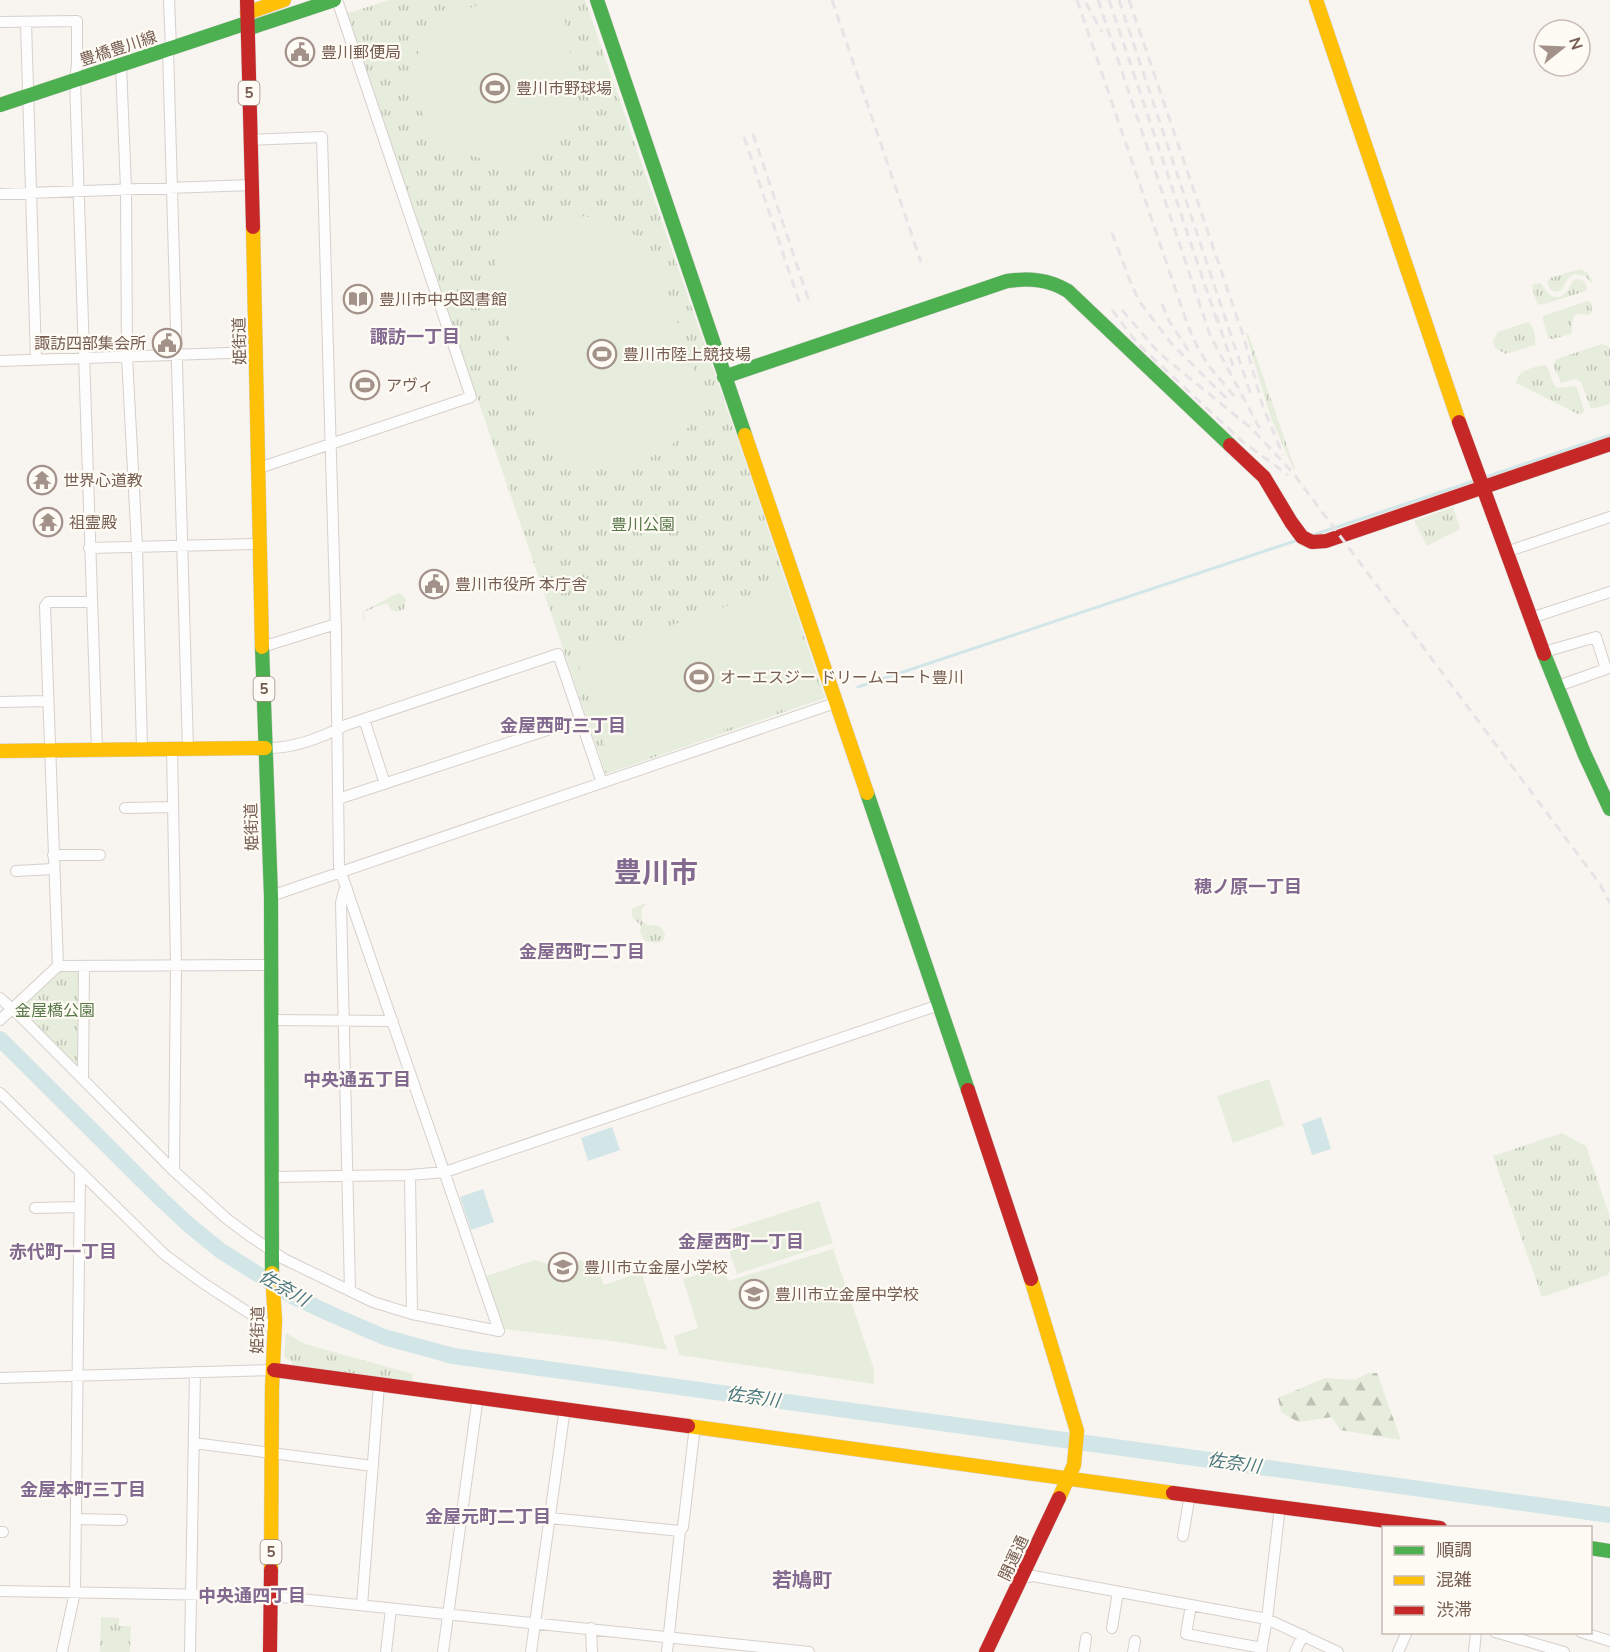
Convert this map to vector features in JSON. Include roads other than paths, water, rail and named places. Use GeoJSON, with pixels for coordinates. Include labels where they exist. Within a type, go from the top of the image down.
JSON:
{"type":"FeatureCollection","features":[{"type":"Feature","properties":{"kind":"street"},"geometry":{"type":"LineString","coordinates":[[169,0],[171,187],[188,749]]}},
{"type":"Feature","properties":{"kind":"street"},"geometry":{"type":"LineString","coordinates":[[247,16],[284,0]]}},
{"type":"Feature","properties":{"kind":"street"},"geometry":{"type":"LineString","coordinates":[[247,16],[336,0],[471,397],[259,468]]}},
{"type":"Feature","properties":{"kind":"street","name":"開運通"},"geometry":{"type":"LineString","coordinates":[[597,0],[1040,1305],[1075,1420],[1077,1431],[1075,1459],[1068,1478],[986,1652]]}},
{"type":"Feature","properties":{"kind":"street"},"geometry":{"type":"LineString","coordinates":[[1317,0],[1481,488],[1557,686],[1605,788],[1610,809]]}},
{"type":"Feature","properties":{"kind":"street","name":"豊橋豊川線"},"geometry":{"type":"LineString","coordinates":[[0,105],[169,49],[247,16]]}},
{"type":"Feature","properties":{"kind":"street","name":"姫街道"},"geometry":{"type":"LineString","coordinates":[[247,16],[262,647],[271,896],[271,1249],[275,1325],[271,1453],[270,1652]]}},
{"type":"Feature","properties":{"kind":"street"},"geometry":{"type":"LineString","coordinates":[[0,22],[76,21],[75,80],[97,750]]}},
{"type":"Feature","properties":{"kind":"street"},"geometry":{"type":"LineString","coordinates":[[26,22],[36,359]]}},
{"type":"Feature","properties":{"kind":"street"},"geometry":{"type":"LineString","coordinates":[[121,65],[126,189],[127,356],[137,548],[142,750]]}},
{"type":"Feature","properties":{"kind":"street"},"geometry":{"type":"LineString","coordinates":[[0,998],[6,1015],[82,1078],[174,1171],[227,1219],[271,1249],[373,1302],[412,1314],[499,1331],[339,867],[336,624],[322,137],[250,140]]}},
{"type":"Feature","properties":{"kind":"street"},"geometry":{"type":"LineString","coordinates":[[0,194],[252,185]]}},
{"type":"Feature","properties":{"kind":"street"},"geometry":{"type":"LineString","coordinates":[[724,377],[1007,281],[1024,278],[1042,279],[1068,291],[1264,477],[1299,536],[1308,542],[1326,541],[1610,444]]}},
{"type":"Feature","properties":{"kind":"street"},"geometry":{"type":"LineString","coordinates":[[0,361],[256,352]]}},
{"type":"Feature","properties":{"kind":"street"},"geometry":{"type":"LineString","coordinates":[[1506,552],[1610,517]]}},
{"type":"Feature","properties":{"kind":"street"},"geometry":{"type":"LineString","coordinates":[[89,548],[261,544]]}},
{"type":"Feature","properties":{"kind":"street"},"geometry":{"type":"LineString","coordinates":[[1531,618],[1610,592]]}},
{"type":"Feature","properties":{"kind":"street"},"geometry":{"type":"LineString","coordinates":[[58,966],[45,606],[48,602],[92,602]]}},
{"type":"Feature","properties":{"kind":"street"},"geometry":{"type":"LineString","coordinates":[[262,647],[336,624]]}},
{"type":"Feature","properties":{"kind":"street"},"geometry":{"type":"LineString","coordinates":[[1544,652],[1596,637],[1606,669],[1557,686]]}},
{"type":"Feature","properties":{"kind":"street"},"geometry":{"type":"LineString","coordinates":[[0,751],[284,749],[364,719],[558,654],[602,783]]}},
{"type":"Feature","properties":{"kind":"street"},"geometry":{"type":"LineString","coordinates":[[0,702],[47,701]]}},
{"type":"Feature","properties":{"kind":"street"},"geometry":{"type":"LineString","coordinates":[[271,896],[835,703]]}},
{"type":"Feature","properties":{"kind":"street"},"geometry":{"type":"LineString","coordinates":[[364,719],[385,784]]}},
{"type":"Feature","properties":{"kind":"street"},"geometry":{"type":"LineString","coordinates":[[338,798],[580,719]]}},
{"type":"Feature","properties":{"kind":"street"},"geometry":{"type":"LineString","coordinates":[[172,749],[176,965],[174,1171]]}},
{"type":"Feature","properties":{"kind":"street"},"geometry":{"type":"LineString","coordinates":[[125,808],[173,807]]}},
{"type":"Feature","properties":{"kind":"street"},"geometry":{"type":"LineString","coordinates":[[53,855],[100,855]]}},
{"type":"Feature","properties":{"kind":"street"},"geometry":{"type":"LineString","coordinates":[[16,871],[53,869]]}},
{"type":"Feature","properties":{"kind":"street"},"geometry":{"type":"LineString","coordinates":[[347,889],[342,896],[341,903],[350,1291]]}},
{"type":"Feature","properties":{"kind":"street"},"geometry":{"type":"LineString","coordinates":[[6,1015],[58,966],[270,965]]}},
{"type":"Feature","properties":{"kind":"street"},"geometry":{"type":"LineString","coordinates":[[82,1078],[84,966]]}},
{"type":"Feature","properties":{"kind":"street"},"geometry":{"type":"LineString","coordinates":[[271,1177],[410,1175],[445,1172],[939,1005]]}},
{"type":"Feature","properties":{"kind":"street"},"geometry":{"type":"LineString","coordinates":[[270,1020],[393,1021]]}},
{"type":"Feature","properties":{"kind":"street"},"geometry":{"type":"LineString","coordinates":[[0,1093],[165,1255],[203,1284],[275,1325]]}},
{"type":"Feature","properties":{"kind":"street"},"geometry":{"type":"LineString","coordinates":[[62,1652],[75,1592],[80,1172]]}},
{"type":"Feature","properties":{"kind":"street"},"geometry":{"type":"LineString","coordinates":[[410,1175],[412,1314]]}},
{"type":"Feature","properties":{"kind":"street"},"geometry":{"type":"LineString","coordinates":[[35,1208],[80,1207]]}},
{"type":"Feature","properties":{"kind":"street"},"geometry":{"type":"LineString","coordinates":[[0,1378],[274,1370],[1432,1526]]}},
{"type":"Feature","properties":{"kind":"street"},"geometry":{"type":"LineString","coordinates":[[190,1652],[195,1372]]}},
{"type":"Feature","properties":{"kind":"street"},"geometry":{"type":"LineString","coordinates":[[362,1605],[379,1385]]}},
{"type":"Feature","properties":{"kind":"street"},"geometry":{"type":"LineString","coordinates":[[442,1652],[478,1396]]}},
{"type":"Feature","properties":{"kind":"street"},"geometry":{"type":"LineString","coordinates":[[531,1652],[565,1408]]}},
{"type":"Feature","properties":{"kind":"street"},"geometry":{"type":"LineString","coordinates":[[667,1652],[680,1531],[695,1426]]}},
{"type":"Feature","properties":{"kind":"street"},"geometry":{"type":"LineString","coordinates":[[194,1443],[373,1467]]}},
{"type":"Feature","properties":{"kind":"street"},"geometry":{"type":"LineString","coordinates":[[1183,1536],[1190,1494]]}},
{"type":"Feature","properties":{"kind":"street"},"geometry":{"type":"LineString","coordinates":[[1191,1605],[1186,1634],[1262,1650],[1268,1619],[1280,1506]]}},
{"type":"Feature","properties":{"kind":"street"},"geometry":{"type":"LineString","coordinates":[[550,1518],[680,1531]]}},
{"type":"Feature","properties":{"kind":"street"},"geometry":{"type":"LineString","coordinates":[[76,1519],[122,1520]]}},
{"type":"Feature","properties":{"kind":"street"},"geometry":{"type":"LineString","coordinates":[[1592,1548],[1610,1551]]}},
{"type":"Feature","properties":{"kind":"street"},"geometry":{"type":"LineString","coordinates":[[1022,1578],[1033,1576],[1268,1619],[1338,1652]]}},
{"type":"Feature","properties":{"kind":"street"},"geometry":{"type":"LineString","coordinates":[[0,1591],[272,1596],[809,1652]]}},
{"type":"Feature","properties":{"kind":"street"},"geometry":{"type":"LineString","coordinates":[[1112,1628],[1118,1592]]}},
{"type":"Feature","properties":{"kind":"street"},"geometry":{"type":"LineString","coordinates":[[386,1652],[391,1609]]}},
{"type":"Feature","properties":{"kind":"street"},"geometry":{"type":"LineString","coordinates":[[591,1628],[592,1652]]}},
{"type":"Feature","properties":{"kind":"street"},"geometry":{"type":"LineString","coordinates":[[1398,1652],[1406,1634]]}},
{"type":"Feature","properties":{"kind":"street"},"geometry":{"type":"LineString","coordinates":[[1474,1652],[1476,1634]]}},
{"type":"Feature","properties":{"kind":"street"},"geometry":{"type":"LineString","coordinates":[[1502,1634],[1564,1652]]}},
{"type":"Feature","properties":{"kind":"street"},"geometry":{"type":"LineString","coordinates":[[1587,1634],[1610,1641]]}},
{"type":"Feature","properties":{"kind":"street"},"geometry":{"type":"LineString","coordinates":[[1295,1652],[1303,1635]]}},
{"type":"Feature","properties":{"kind":"street"},"geometry":{"type":"LineString","coordinates":[[1084,1652],[1086,1638]]}},
{"type":"Feature","properties":{"kind":"waterway"},"geometry":{"type":"LineString","coordinates":[[1483,478],[1610,435]]}},
{"type":"Feature","properties":{"kind":"waterway"},"geometry":{"type":"LineString","coordinates":[[1310,536],[1474,481]]}},
{"type":"Feature","properties":{"kind":"waterway"},"geometry":{"type":"LineString","coordinates":[[858,687],[1298,540]]}},
{"type":"Feature","properties":{"kind":"waterway","name":"佐奈川"},"geometry":{"type":"LineString","coordinates":[[0,1039],[161,1199],[221,1251],[294,1297],[384,1337],[453,1356],[1610,1515]]}},
{"type":"Feature","properties":{"kind":"railway"},"geometry":{"type":"LineString","coordinates":[[832,0],[921,262]]}},
{"type":"Feature","properties":{"kind":"railway"},"geometry":{"type":"LineString","coordinates":[[1077,0],[1188,326],[1209,366],[1234,396]]}},
{"type":"Feature","properties":{"kind":"railway"},"geometry":{"type":"LineString","coordinates":[[1098,0],[1210,335],[1261,431]]}},
{"type":"Feature","properties":{"kind":"railway"},"geometry":{"type":"LineString","coordinates":[[1109,0],[1217,321]]}},
{"type":"Feature","properties":{"kind":"railway"},"geometry":{"type":"LineString","coordinates":[[1119,0],[1252,398]]}},
{"type":"Feature","properties":{"kind":"railway"},"geometry":{"type":"LineString","coordinates":[[1129,0],[1243,335],[1263,407],[1283,455]]}},
{"type":"Feature","properties":{"kind":"railway"},"geometry":{"type":"LineString","coordinates":[[1086,3],[1102,32]]}},
{"type":"Feature","properties":{"kind":"railway"},"geometry":{"type":"LineString","coordinates":[[753,134],[809,301]]}},
{"type":"Feature","properties":{"kind":"railway"},"geometry":{"type":"LineString","coordinates":[[744,137],[800,304]]}},
{"type":"Feature","properties":{"kind":"railway"},"geometry":{"type":"LineString","coordinates":[[1112,233],[1139,301],[1171,343],[1226,398]]}},
{"type":"Feature","properties":{"kind":"railway"},"geometry":{"type":"LineString","coordinates":[[1162,304],[1169,321],[1190,353]]}},
{"type":"Feature","properties":{"kind":"railway"},"geometry":{"type":"LineString","coordinates":[[1112,310],[1137,343],[1243,442],[1288,475]]}},
{"type":"Feature","properties":{"kind":"railway"},"geometry":{"type":"LineString","coordinates":[[1122,310],[1159,353],[1252,429],[1293,473],[1600,884],[1610,903]]}},
{"type":"Feature","properties":{"kind":"railway"},"geometry":{"type":"LineString","coordinates":[[1216,315],[1233,366]]}},
{"type":"Feature","properties":{"kind":"place","name":"豊川郵便局"},"geometry":{"type":"Point","coordinates":[300,52]}},
{"type":"Feature","properties":{"kind":"place","name":"豊川市野球場"},"geometry":{"type":"Point","coordinates":[495,88]}},
{"type":"Feature","properties":{"kind":"place","name":"豊川市中央図書館"},"geometry":{"type":"Point","coordinates":[358,299]}},
{"type":"Feature","properties":{"kind":"place","name":"諏訪四部集会所"},"geometry":{"type":"Point","coordinates":[167,343]}},
{"type":"Feature","properties":{"kind":"place","name":"豊川市陸上競技場"},"geometry":{"type":"Point","coordinates":[602,354]}},
{"type":"Feature","properties":{"kind":"place","name":"アヴィ"},"geometry":{"type":"Point","coordinates":[365,385]}},
{"type":"Feature","properties":{"kind":"place","name":"世界心道教"},"geometry":{"type":"Point","coordinates":[42,480]}},
{"type":"Feature","properties":{"kind":"place","name":"祖霊殿"},"geometry":{"type":"Point","coordinates":[48,522]}},
{"type":"Feature","properties":{"kind":"place","name":"豊川市役所 本庁舎"},"geometry":{"type":"Point","coordinates":[434,584]}},
{"type":"Feature","properties":{"kind":"place","name":"オーエスジー ドリームコート豊川"},"geometry":{"type":"Point","coordinates":[699,677]}},
{"type":"Feature","properties":{"kind":"place","name":"豊川市立金屋小学校"},"geometry":{"type":"Point","coordinates":[563,1267]}},
{"type":"Feature","properties":{"kind":"place","name":"豊川市立金屋中学校"},"geometry":{"type":"Point","coordinates":[754,1294]}},
{"type":"Feature","properties":{"kind":"district","name":"諏訪一丁目"},"geometry":{"type":"Point","coordinates":[415,337]}},
{"type":"Feature","properties":{"kind":"district","name":"金屋西町三丁目"},"geometry":{"type":"Point","coordinates":[563,726]}},
{"type":"Feature","properties":{"kind":"district","name":"豊川市"},"geometry":{"type":"Point","coordinates":[656,872]}},
{"type":"Feature","properties":{"kind":"district","name":"穂ノ原一丁目"},"geometry":{"type":"Point","coordinates":[1248,887]}},
{"type":"Feature","properties":{"kind":"district","name":"金屋西町二丁目"},"geometry":{"type":"Point","coordinates":[582,952]}},
{"type":"Feature","properties":{"kind":"district","name":"中央通五丁目"},"geometry":{"type":"Point","coordinates":[357,1080]}},
{"type":"Feature","properties":{"kind":"district","name":"金屋西町一丁目"},"geometry":{"type":"Point","coordinates":[741,1242]}},
{"type":"Feature","properties":{"kind":"district","name":"赤代町一丁目"},"geometry":{"type":"Point","coordinates":[63,1252]}},
{"type":"Feature","properties":{"kind":"district","name":"金屋本町三丁目"},"geometry":{"type":"Point","coordinates":[83,1490]}},
{"type":"Feature","properties":{"kind":"district","name":"金屋元町二丁目"},"geometry":{"type":"Point","coordinates":[488,1517]}},
{"type":"Feature","properties":{"kind":"district","name":"若鳩町"},"geometry":{"type":"Point","coordinates":[802,1580]}},
{"type":"Feature","properties":{"kind":"district","name":"中央通四丁目"},"geometry":{"type":"Point","coordinates":[252,1596]}},
{"type":"Feature","properties":{"kind":"park label","name":"豊川公園"},"geometry":{"type":"Point","coordinates":[643,524]}},
{"type":"Feature","properties":{"kind":"park label","name":"金屋橋公園"},"geometry":{"type":"Point","coordinates":[55,1010]}}]}
